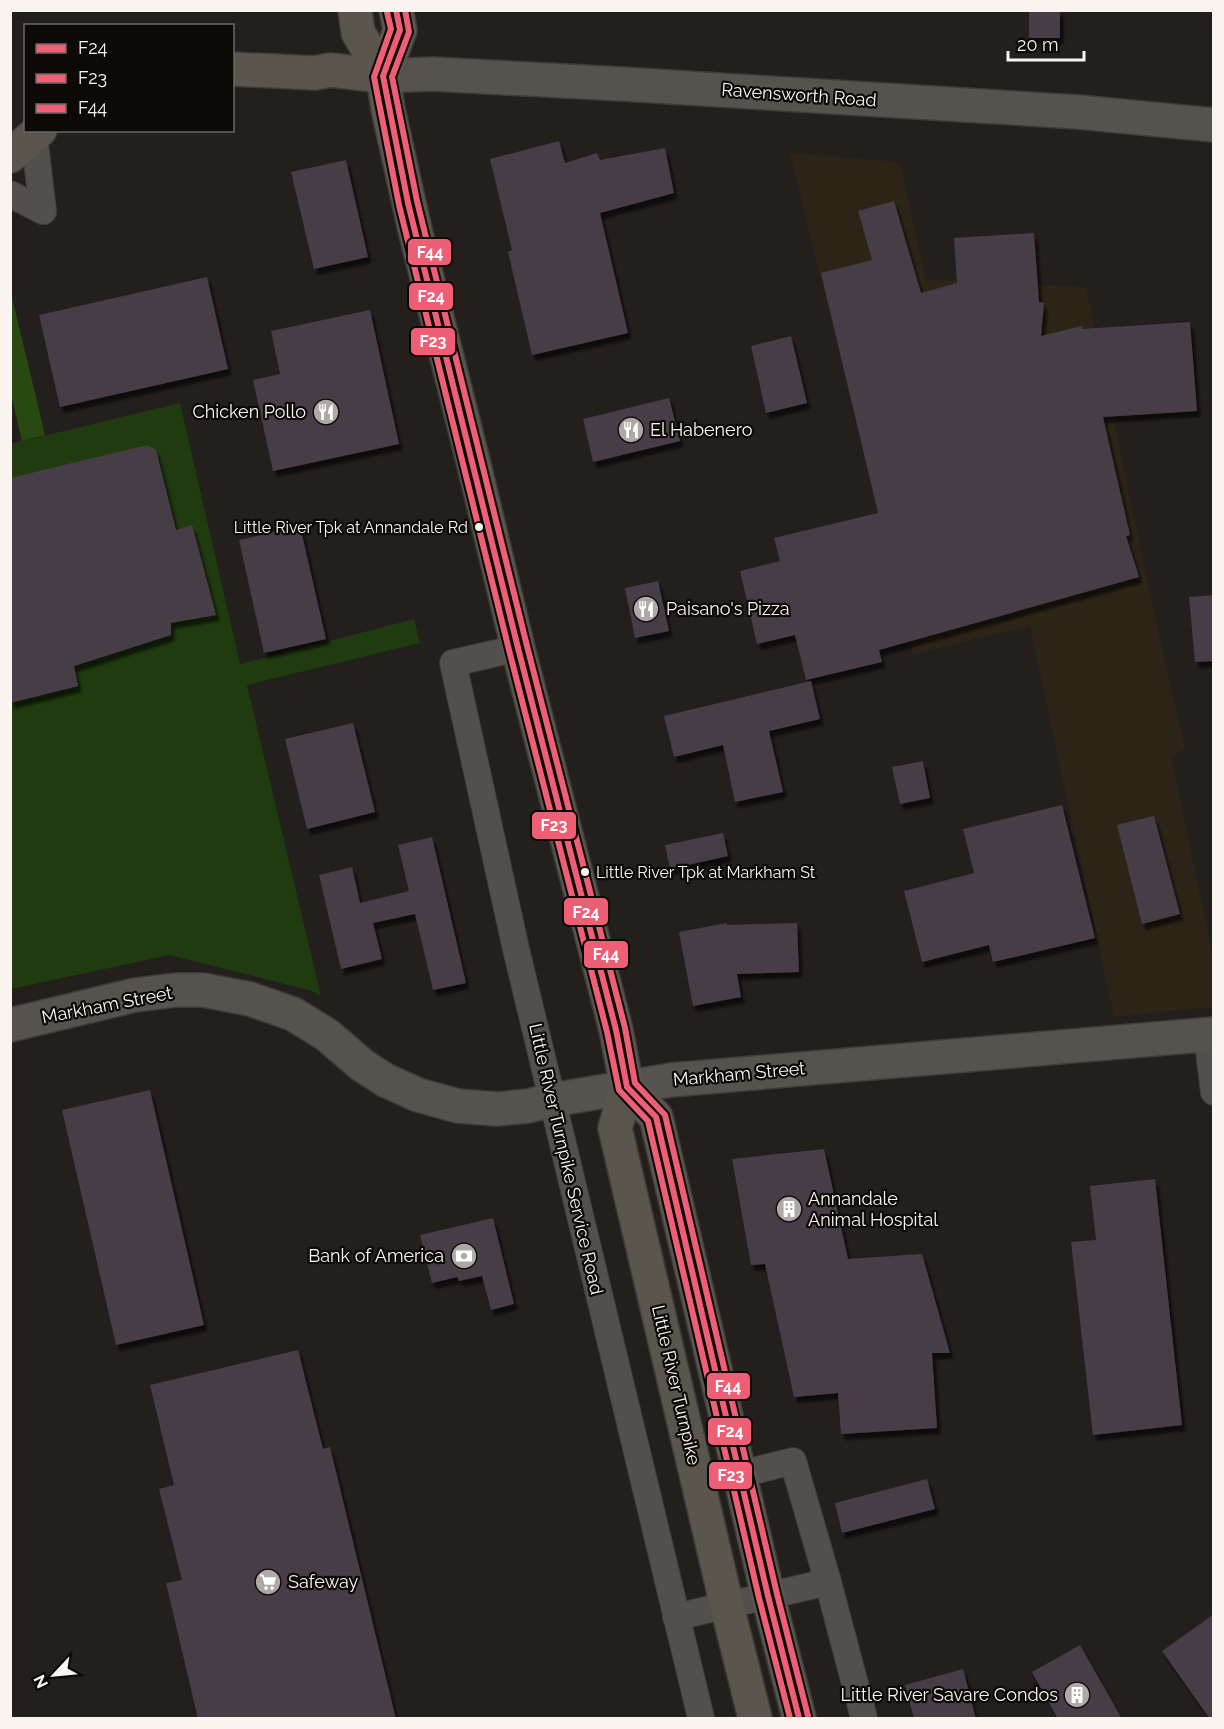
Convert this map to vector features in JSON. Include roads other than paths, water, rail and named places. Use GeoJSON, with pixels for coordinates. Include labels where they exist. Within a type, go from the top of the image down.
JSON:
{"type":"FeatureCollection","features":[{"type":"Feature","properties":{"kind":"main road","name":"Little River Turnpike"},"geometry":{"type":"LineString","coordinates":[[355,10],[358,32],[383,76],[408,203],[518,648],[616,1030],[627,1087],[615,1128],[755,1719]]}},
{"type":"Feature","properties":{"kind":"main road"},"geometry":{"type":"LineString","coordinates":[[234,69],[315,72],[330,70],[383,76],[400,30],[396,10]]}},
{"type":"Feature","properties":{"kind":"main road"},"geometry":{"type":"LineString","coordinates":[[627,1087],[656,1118],[768,1596],[800,1719]]}},
{"type":"Feature","properties":{"kind":"street","name":"Ravensworth Road"},"geometry":{"type":"LineString","coordinates":[[383,76],[432,74],[583,82],[1206,121]]}},
{"type":"Feature","properties":{"kind":"street"},"geometry":{"type":"LineString","coordinates":[[10,194],[43,211],[28,141]]}},
{"type":"Feature","properties":{"kind":"street","name":"Little River Turnpike Service Road"},"geometry":{"type":"LineString","coordinates":[[518,648],[453,663],[508,914],[701,1719]]}},
{"type":"Feature","properties":{"kind":"street","name":"Markham Street"},"geometry":{"type":"LineString","coordinates":[[10,1025],[135,995],[176,990],[203,990],[250,999],[293,1014],[327,1035],[362,1065],[385,1080],[418,1095],[458,1106],[497,1109],[528,1106],[671,1080],[1210,1035]]}},
{"type":"Feature","properties":{"kind":"street"},"geometry":{"type":"LineString","coordinates":[[1210,1035],[1214,1092]]}},
{"type":"Feature","properties":{"kind":"street"},"geometry":{"type":"LineString","coordinates":[[741,1474],[793,1461],[864,1719]]}},
{"type":"Feature","properties":{"kind":"street"},"geometry":{"type":"LineString","coordinates":[[676,1617],[828,1582]]}},
{"type":"Feature","properties":{"kind":"place","name":"Chicken Pollo"},"geometry":{"type":"Point","coordinates":[326,412]}},
{"type":"Feature","properties":{"kind":"place","name":"El Habenero"},"geometry":{"type":"Point","coordinates":[631,430]}},
{"type":"Feature","properties":{"kind":"place","name":"Little River Tpk at Annandale Rd"},"geometry":{"type":"Point","coordinates":[479,527]}},
{"type":"Feature","properties":{"kind":"place","name":"Paisano's Pizza"},"geometry":{"type":"Point","coordinates":[646,609]}},
{"type":"Feature","properties":{"kind":"place","name":"Little River Tpk at Markham St"},"geometry":{"type":"Point","coordinates":[585,872]}},
{"type":"Feature","properties":{"kind":"place","name":"Annandale Animal Hospital"},"geometry":{"type":"Point","coordinates":[789,1209]}},
{"type":"Feature","properties":{"kind":"place","name":"Bank of America"},"geometry":{"type":"Point","coordinates":[464,1256]}},
{"type":"Feature","properties":{"kind":"place","name":"Safeway"},"geometry":{"type":"Point","coordinates":[268,1582]}},
{"type":"Feature","properties":{"kind":"place","name":"Little River Savare Condos"},"geometry":{"type":"Point","coordinates":[1077,1695]}}]}
